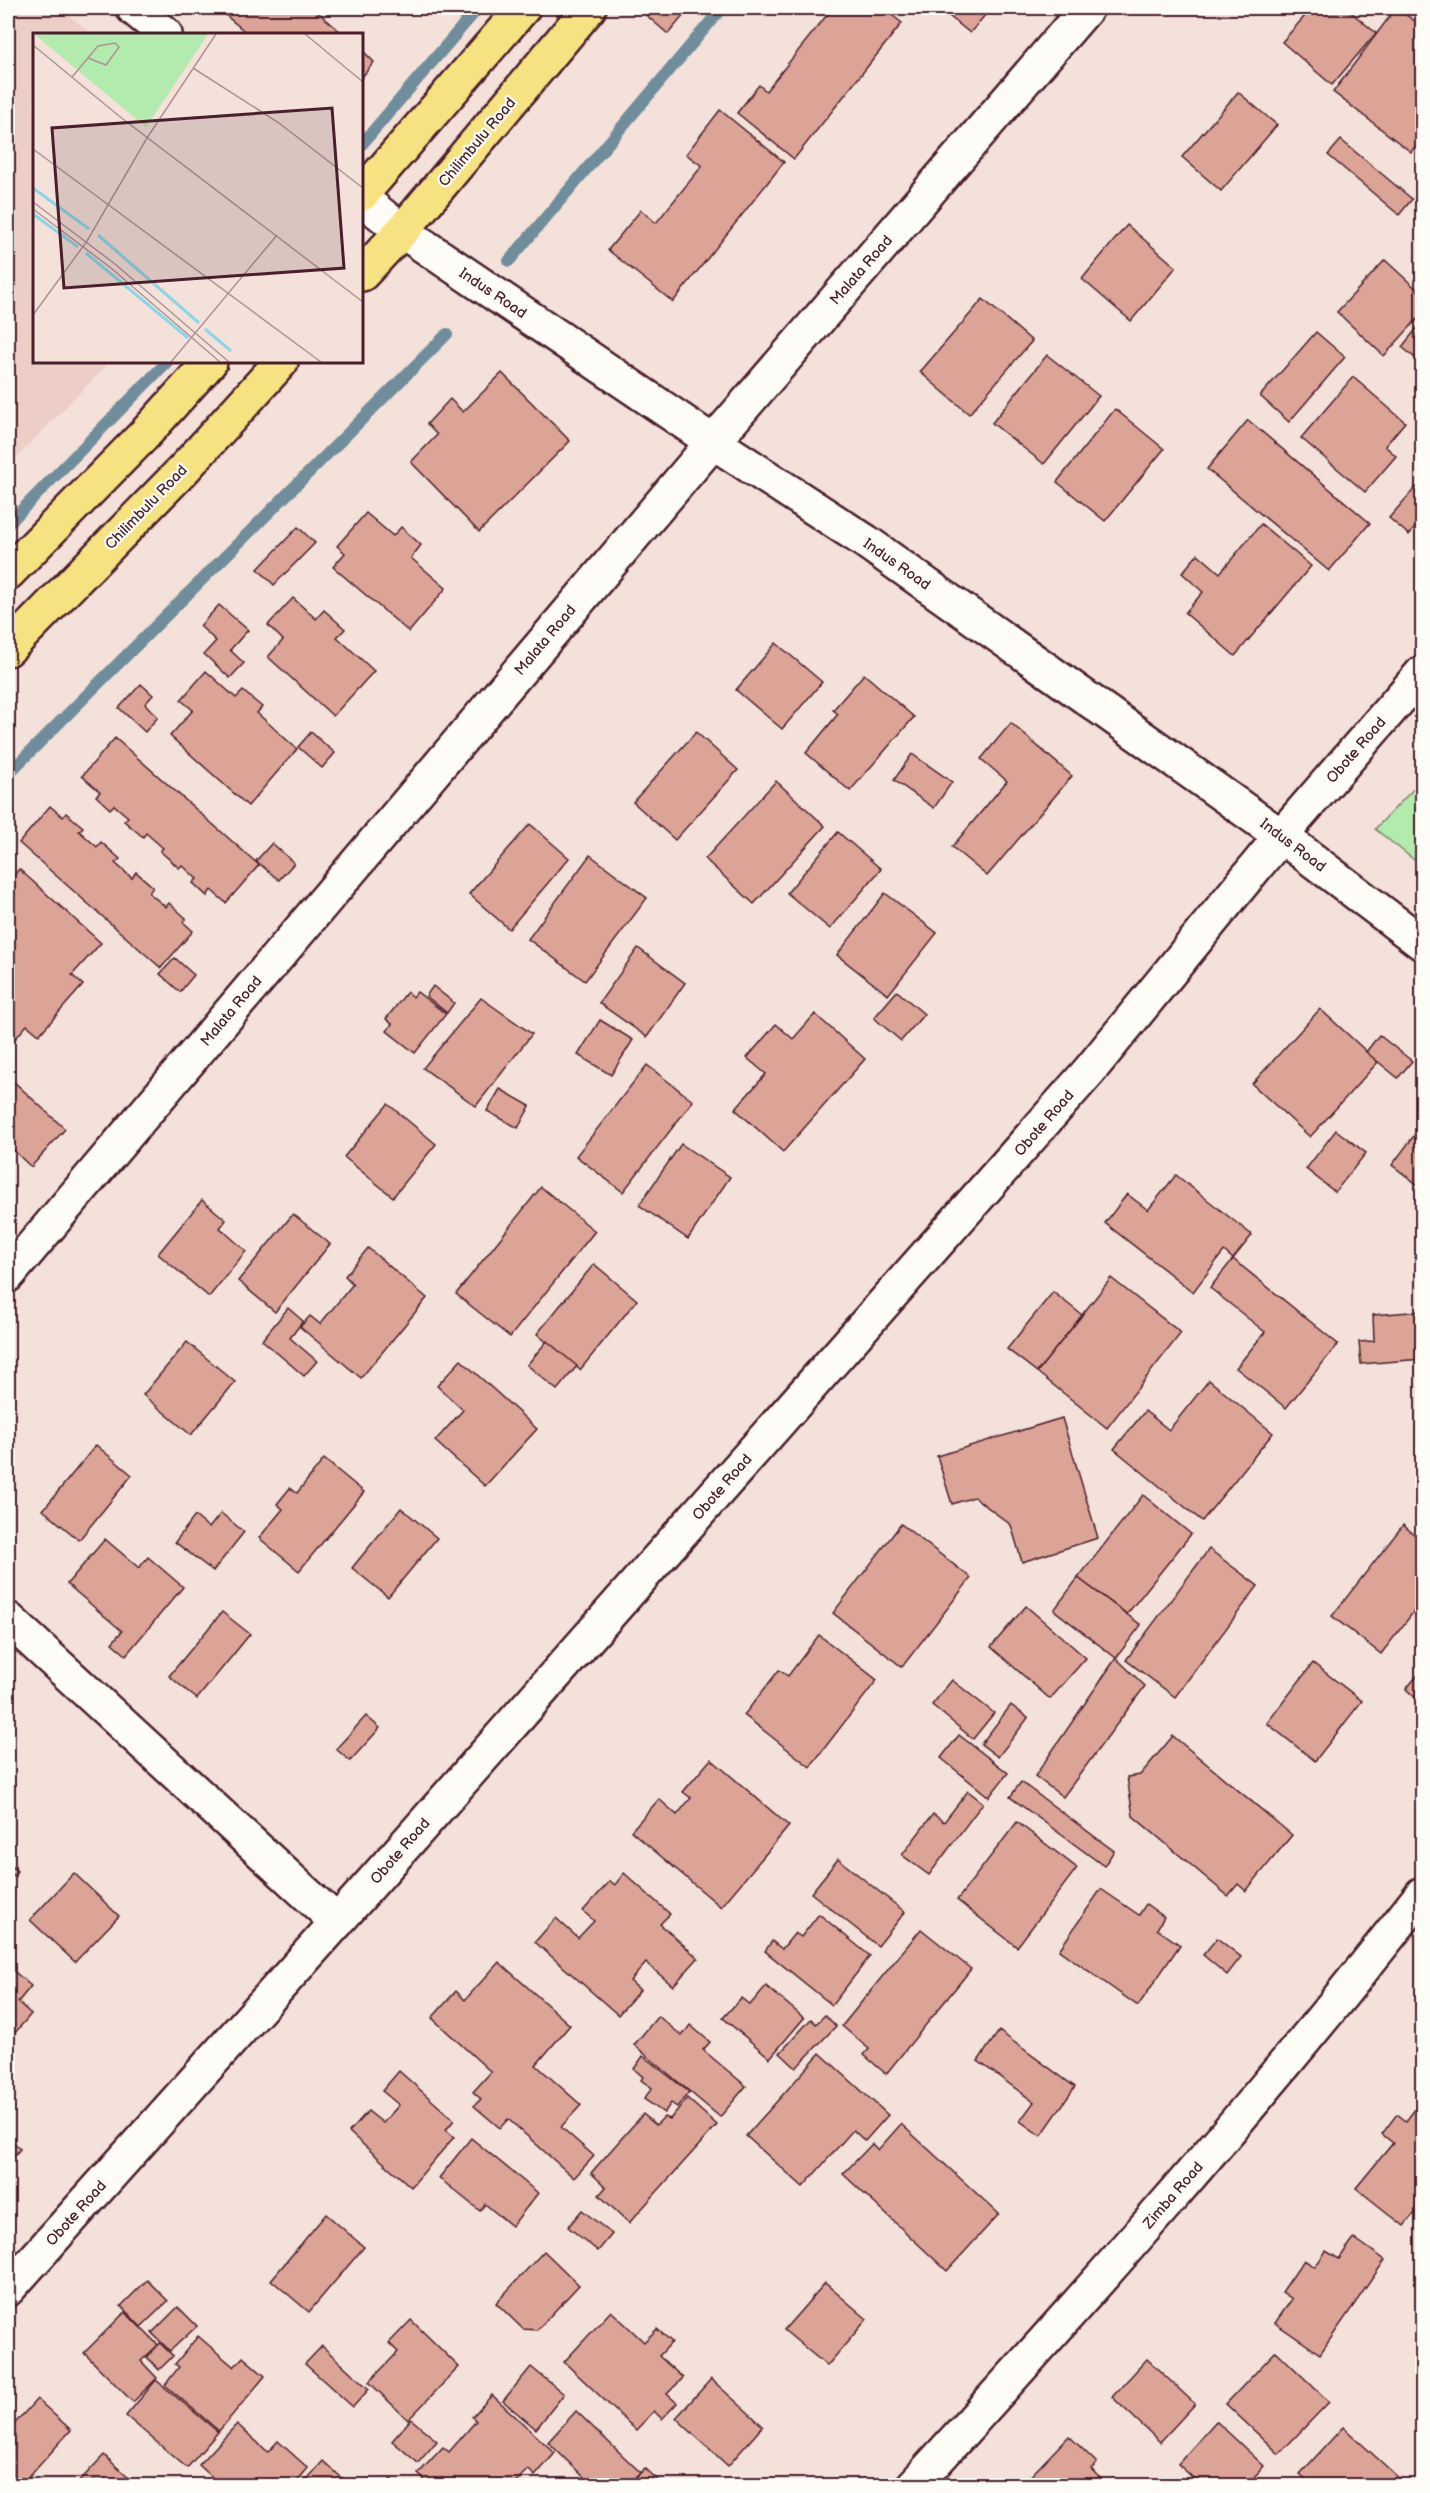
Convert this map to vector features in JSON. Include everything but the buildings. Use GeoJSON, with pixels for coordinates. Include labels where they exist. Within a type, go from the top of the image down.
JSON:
{"type":"FeatureCollection","features":[{"type":"Feature","properties":{"kind":"main road"},"geometry":{"type":"LineString","coordinates":[[363,193],[524,8]]}},
{"type":"Feature","properties":{"kind":"main road","name":"Chilimbulu Road"},"geometry":{"type":"LineString","coordinates":[[363,273],[402,231],[589,8]]}},
{"type":"Feature","properties":{"kind":"main road"},"geometry":{"type":"LineString","coordinates":[[8,573],[144,435],[209,363]]}},
{"type":"Feature","properties":{"kind":"main road","name":"Chilimbulu Road"},"geometry":{"type":"LineString","coordinates":[[8,649],[183,470],[280,363]]}},
{"type":"Feature","properties":{"kind":"street"},"geometry":{"type":"LineString","coordinates":[[133,8],[164,33]]}},
{"type":"Feature","properties":{"kind":"street","name":"Malata Road"},"geometry":{"type":"LineString","coordinates":[[8,1275],[713,442],[1087,8]]}},
{"type":"Feature","properties":{"kind":"street","name":"Indus Road"},"geometry":{"type":"LineString","coordinates":[[363,200],[402,231],[713,442],[865,541],[1281,836],[1422,943]]}},
{"type":"Feature","properties":{"kind":"street","name":"Obote Road"},"geometry":{"type":"LineString","coordinates":[[8,2289],[337,1922],[1090,1070],[1281,836],[1422,673]]}},
{"type":"Feature","properties":{"kind":"street"},"geometry":{"type":"LineString","coordinates":[[8,1619],[337,1922]]}},
{"type":"Feature","properties":{"kind":"street","name":"Zimba Road"},"geometry":{"type":"LineString","coordinates":[[913,2486],[1048,2338],[1189,2177],[1333,2008],[1422,1894]]}},
{"type":"Feature","properties":{"kind":"shaded area"},"geometry":{"type":"Polygon","coordinates":[[[8,8],[60,8],[91,33],[33,33],[33,363],[109,363],[8,466],[8,8]]]}},
{"type":"Feature","properties":{"kind":"green space"},"geometry":{"type":"Polygon","coordinates":[[[1422,780],[1422,866],[1375,829],[1422,780]]]}},
{"type":"Feature","properties":{"kind":"waterway"},"geometry":{"type":"LineString","coordinates":[[363,143],[478,8]]}},
{"type":"Feature","properties":{"kind":"waterway"},"geometry":{"type":"LineString","coordinates":[[509,261],[722,8]]}},
{"type":"Feature","properties":{"kind":"waterway"},"geometry":{"type":"LineString","coordinates":[[8,774],[447,334]]}},
{"type":"Feature","properties":{"kind":"waterway"},"geometry":{"type":"LineString","coordinates":[[8,524],[166,363]]}}]}
